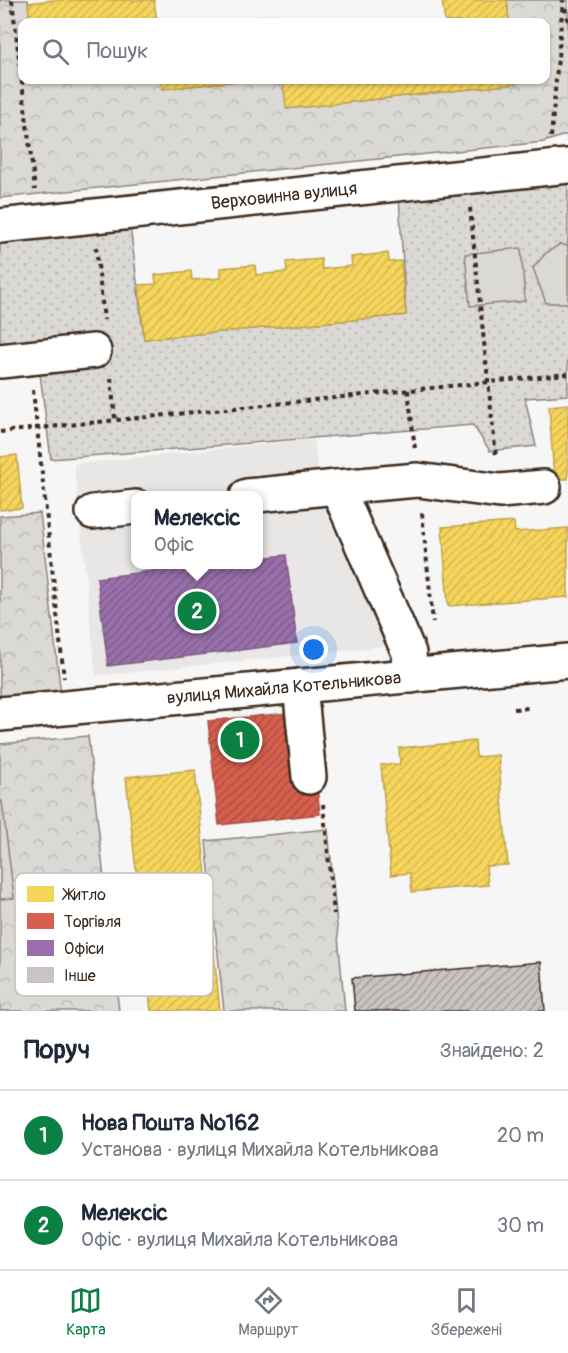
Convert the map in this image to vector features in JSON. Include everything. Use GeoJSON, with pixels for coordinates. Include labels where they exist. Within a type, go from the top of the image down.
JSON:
{"type":"FeatureCollection","features":[{"type":"Feature","properties":{"kind":"street","name":"Верховинна вулиця"},"geometry":{"type":"LineString","coordinates":[[0,226],[559,156]]}},
{"type":"Feature","properties":{"kind":"street"},"geometry":{"type":"LineString","coordinates":[[15,360],[94,351]]}},
{"type":"Feature","properties":{"kind":"street"},"geometry":{"type":"LineString","coordinates":[[263,494],[418,480],[500,491],[543,487]]}},
{"type":"Feature","properties":{"kind":"street"},"geometry":{"type":"LineString","coordinates":[[337,487],[409,653],[411,676]]}},
{"type":"Feature","properties":{"kind":"street"},"geometry":{"type":"LineString","coordinates":[[93,512],[131,507]]}},
{"type":"Feature","properties":{"kind":"street","name":"вулиця Михайла Котельникова"},"geometry":{"type":"LineString","coordinates":[[0,714],[411,676],[568,664]]}},
{"type":"Feature","properties":{"kind":"street"},"geometry":{"type":"LineString","coordinates":[[300,686],[309,777]]}},
{"type":"Feature","properties":{"kind":"path"},"geometry":{"type":"LineString","coordinates":[[12,0],[18,50]]}},
{"type":"Feature","properties":{"kind":"path"},"geometry":{"type":"LineString","coordinates":[[564,2],[568,21]]}},
{"type":"Feature","properties":{"kind":"path"},"geometry":{"type":"LineString","coordinates":[[559,156],[564,2]]}},
{"type":"Feature","properties":{"kind":"path"},"geometry":{"type":"LineString","coordinates":[[22,84],[36,198]]}},
{"type":"Feature","properties":{"kind":"path"},"geometry":{"type":"LineString","coordinates":[[469,205],[500,491]]}},
{"type":"Feature","properties":{"kind":"path"},"geometry":{"type":"LineString","coordinates":[[15,360],[37,428],[65,684]]}},
{"type":"Feature","properties":{"kind":"path"},"geometry":{"type":"LineString","coordinates":[[0,432],[568,374]]}},
{"type":"Feature","properties":{"kind":"path"},"geometry":{"type":"LineString","coordinates":[[408,390],[433,627]]}},
{"type":"Feature","properties":{"kind":"path"},"geometry":{"type":"LineString","coordinates":[[514,709],[529,708]]}},
{"type":"Feature","properties":{"kind":"path"},"geometry":{"type":"LineString","coordinates":[[331,877],[334,914]]}},
{"type":"Feature","properties":{"kind":"shaded area"},"geometry":{"type":"Polygon","coordinates":[[[314,439],[322,503],[342,548],[396,645],[96,676],[74,464],[314,439]]]}},
{"type":"Feature","properties":{"kind":"green space"},"geometry":{"type":"Polygon","coordinates":[[[0,0],[28,0],[30,18],[18,18],[18,84],[161,84],[162,89],[209,84],[284,84],[287,109],[515,84],[550,84],[550,18],[509,18],[507,0],[568,0],[568,134],[544,142],[0,198],[0,0]]]}},
{"type":"Feature","properties":{"kind":"green space"},"geometry":{"type":"Polygon","coordinates":[[[568,180],[568,395],[525,398],[536,446],[490,451],[473,425],[51,459],[40,374],[0,378],[0,238],[130,225],[144,339],[406,315],[399,196],[568,180]]]}},
{"type":"Feature","properties":{"kind":"green space"},"geometry":{"type":"Polygon","coordinates":[[[560,244],[568,246],[568,303],[546,303],[533,268],[546,253],[560,244]]]}},
{"type":"Feature","properties":{"kind":"green space"},"geometry":{"type":"Polygon","coordinates":[[[521,248],[525,301],[470,306],[465,254],[521,248]]]}},
{"type":"Feature","properties":{"kind":"green space"},"geometry":{"type":"Polygon","coordinates":[[[40,513],[62,704],[0,709],[0,516],[40,513]]]}},
{"type":"Feature","properties":{"kind":"green space"},"geometry":{"type":"Polygon","coordinates":[[[88,736],[103,873],[15,873],[15,996],[117,996],[119,1011],[0,1011],[0,744],[88,736]]]}},
{"type":"Feature","properties":{"kind":"green space"},"geometry":{"type":"Polygon","coordinates":[[[0,801],[2,801],[14,898],[0,899],[0,801]]]}},
{"type":"Feature","properties":{"kind":"green space"},"geometry":{"type":"Polygon","coordinates":[[[328,829],[345,1011],[224,1011],[213,907],[213,873],[209,873],[206,841],[328,829]]]}},
{"type":"Feature","properties":{"kind":"building: Житло"},"geometry":{"type":"Polygon","coordinates":[[[53,0],[154,0],[156,18],[30,18],[28,3],[53,0]]]}},
{"type":"Feature","properties":{"kind":"building: Житло"},"geometry":{"type":"Polygon","coordinates":[[[442,0],[507,0],[509,18],[444,18],[442,0]]]}},
{"type":"Feature","properties":{"kind":"building: Житло"},"geometry":{"type":"Polygon","coordinates":[[[277,15],[277,18],[252,18],[277,15]]]}},
{"type":"Feature","properties":{"kind":"building: Житло"},"geometry":{"type":"Polygon","coordinates":[[[161,84],[209,84],[162,89],[161,84]]]}},
{"type":"Feature","properties":{"kind":"building: Житло"},"geometry":{"type":"Polygon","coordinates":[[[283,84],[516,84],[286,109],[283,84]]]}},
{"type":"Feature","properties":{"kind":"building: Житло"},"geometry":{"type":"Polygon","coordinates":[[[388,253],[389,262],[401,261],[406,315],[144,339],[139,285],[156,284],[155,275],[191,271],[192,280],[221,278],[220,268],[255,265],[256,275],[287,272],[286,262],[321,259],[322,269],[352,266],[351,257],[388,253]]]}},
{"type":"Feature","properties":{"kind":"building: Житло"},"geometry":{"type":"Polygon","coordinates":[[[568,404],[568,479],[554,479],[549,406],[568,404]]]}},
{"type":"Feature","properties":{"kind":"building: Житло"},"geometry":{"type":"Polygon","coordinates":[[[17,455],[22,508],[0,510],[0,457],[17,455]]]}},
{"type":"Feature","properties":{"kind":"building: Житло"},"geometry":{"type":"Polygon","coordinates":[[[514,522],[515,532],[568,528],[568,597],[448,606],[442,527],[514,522]]]}},
{"type":"Feature","properties":{"kind":"building: Житло"},"geometry":{"type":"Polygon","coordinates":[[[475,741],[476,757],[498,755],[508,865],[486,866],[488,885],[412,892],[410,873],[391,875],[381,765],[400,764],[399,748],[475,741]]]}},
{"type":"Feature","properties":{"kind":"building: Житло"},"geometry":{"type":"Polygon","coordinates":[[[195,770],[206,873],[136,873],[126,777],[195,770]]]}},
{"type":"Feature","properties":{"kind":"building: Житло"},"geometry":{"type":"Polygon","coordinates":[[[213,944],[220,1011],[151,1011],[149,996],[213,996],[213,944]]]}},
{"type":"Feature","properties":{"kind":"building: Торгівля"},"geometry":{"type":"Polygon","coordinates":[[[298,712],[316,779],[320,814],[219,825],[208,721],[298,712]]]}},
{"type":"Feature","properties":{"kind":"building: Офіси"},"geometry":{"type":"Polygon","coordinates":[[[286,555],[297,643],[108,666],[97,578],[153,571],[153,569],[263,569],[263,557],[286,555]]]}},
{"type":"Feature","properties":{"kind":"building: Інше"},"geometry":{"type":"Polygon","coordinates":[[[541,962],[545,1011],[355,1011],[352,978],[541,962]]]}},
{"type":"Feature","properties":{"kind":"place","name":"Мелексіc"},"geometry":{"type":"Point","coordinates":[197,611]}},
{"type":"Feature","properties":{"kind":"place","name":"Нова Пошта №162"},"geometry":{"type":"Point","coordinates":[240,740]}}]}
